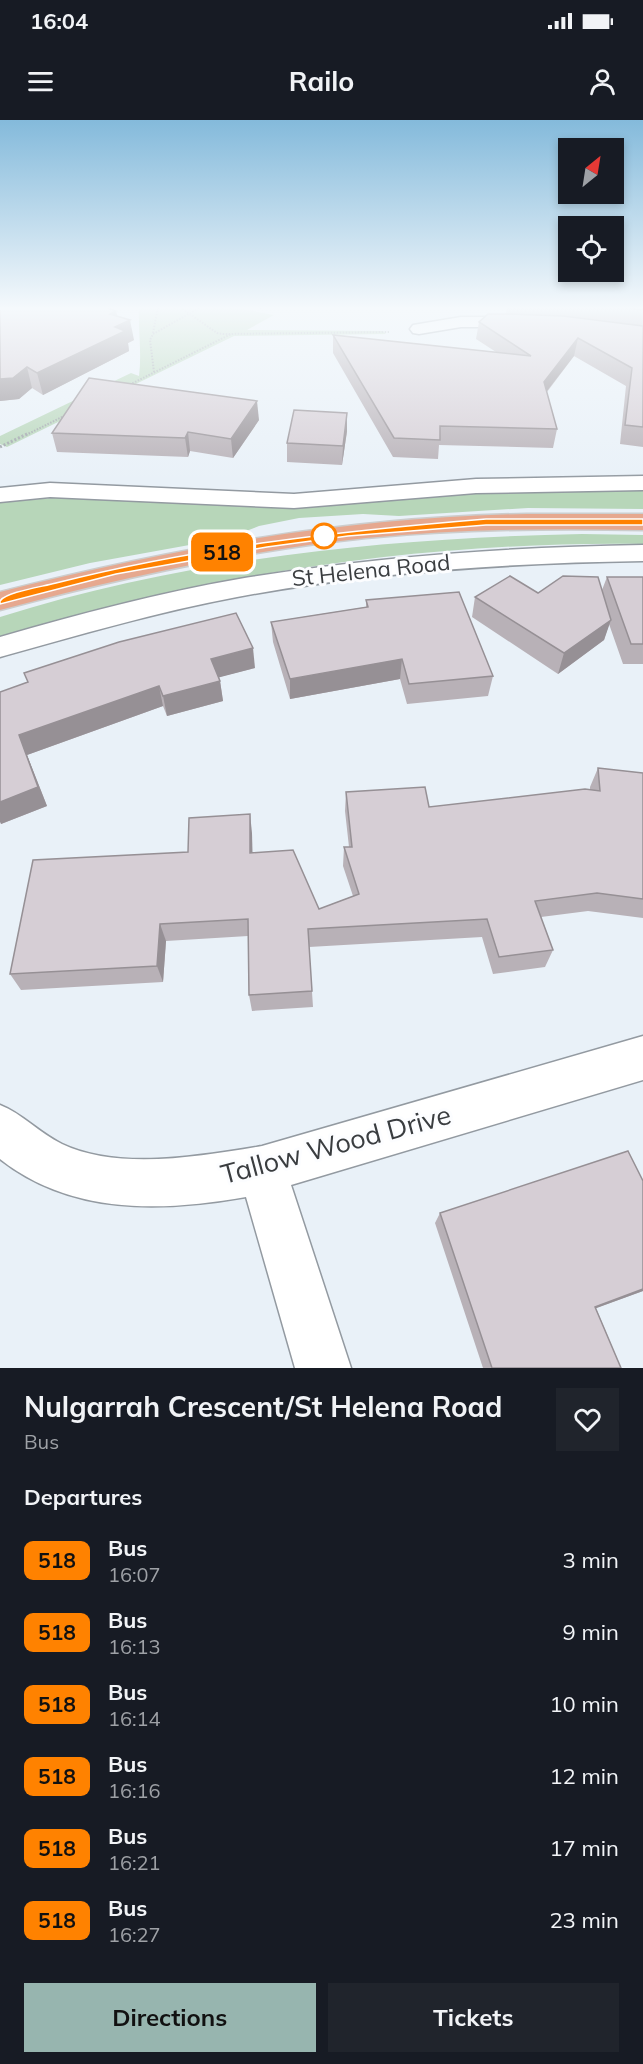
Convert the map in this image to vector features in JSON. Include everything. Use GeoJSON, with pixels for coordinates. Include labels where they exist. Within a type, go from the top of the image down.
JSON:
{"type":"FeatureCollection","features":[{"type":"Feature","properties":{"kind":"main road","name":"St Helena Road"},"geometry":{"type":"LineString","coordinates":[[0,601],[116,571],[267,544],[348,533],[496,522],[643,522]]}},
{"type":"Feature","properties":{"kind":"street"},"geometry":{"type":"LineString","coordinates":[[0,495],[77,490],[294,501],[476,486],[643,483]]}},
{"type":"Feature","properties":{"kind":"street","name":"St Helena Road"},"geometry":{"type":"LineString","coordinates":[[0,647],[183,598],[305,575],[391,565],[507,556],[643,553]]}},
{"type":"Feature","properties":{"kind":"street","name":"Tallow Wood Drive"},"geometry":{"type":"LineString","coordinates":[[0,1128],[15,1141],[49,1163],[82,1174],[120,1181],[162,1184],[209,1180],[262,1170],[643,1058]]}},
{"type":"Feature","properties":{"kind":"street"},"geometry":{"type":"LineString","coordinates":[[262,1170],[323,1368]]}},
{"type":"Feature","properties":{"kind":"path"},"geometry":{"type":"LineString","coordinates":[[153,365],[154,372]]}},
{"type":"Feature","properties":{"kind":"path"},"geometry":{"type":"LineString","coordinates":[[123,387],[168,365]]}},
{"type":"Feature","properties":{"kind":"path"},"geometry":{"type":"LineString","coordinates":[[0,447],[72,412]]}},
{"type":"Feature","properties":{"kind":"green space"},"geometry":{"type":"Polygon","coordinates":[[[140,365],[174,365],[7,447],[0,444],[0,436],[131,373],[139,376],[140,365]]]}},
{"type":"Feature","properties":{"kind":"green space"},"geometry":{"type":"Polygon","coordinates":[[[643,490],[643,509],[528,508],[399,516],[363,514],[299,518],[259,526],[228,538],[90,563],[0,585],[0,502],[68,497],[292,508],[458,494],[643,490]]]}},
{"type":"Feature","properties":{"kind":"green space"},"geometry":{"type":"Polygon","coordinates":[[[643,535],[643,544],[480,548],[399,555],[318,566],[158,595],[0,637],[0,617],[71,597],[215,566],[361,546],[508,536],[643,535]]]}},
{"type":"Feature","properties":{"kind":"building"},"geometry":{"type":"Polygon","coordinates":[[[0,365],[53,365],[37,373],[27,367],[13,378],[0,379],[0,365]]]}},
{"type":"Feature","properties":{"kind":"building"},"geometry":{"type":"Polygon","coordinates":[[[351,365],[557,365],[544,382],[557,429],[440,426],[440,440],[394,438],[351,365]]]}},
{"type":"Feature","properties":{"kind":"building"},"geometry":{"type":"Polygon","coordinates":[[[627,365],[643,365],[643,427],[625,425],[632,368],[627,365]]]}},
{"type":"Feature","properties":{"kind":"building"},"geometry":{"type":"Polygon","coordinates":[[[89,378],[257,401],[231,439],[188,432],[185,438],[52,433],[89,378]]]}},
{"type":"Feature","properties":{"kind":"building"},"geometry":{"type":"Polygon","coordinates":[[[294,410],[347,413],[343,446],[287,443],[294,410]]]}},
{"type":"Feature","properties":{"kind":"building"},"geometry":{"type":"Polygon","coordinates":[[[510,576],[538,593],[563,576],[598,577],[611,620],[564,653],[475,597],[510,576]]]}},
{"type":"Feature","properties":{"kind":"building"},"geometry":{"type":"Polygon","coordinates":[[[607,577],[643,577],[643,644],[631,644],[607,577]]]}},
{"type":"Feature","properties":{"kind":"building"},"geometry":{"type":"Polygon","coordinates":[[[459,592],[493,676],[409,684],[402,659],[290,679],[271,622],[368,607],[366,600],[459,592]]]}},
{"type":"Feature","properties":{"kind":"building"},"geometry":{"type":"Polygon","coordinates":[[[236,613],[253,648],[211,659],[220,681],[163,696],[159,686],[19,735],[38,787],[0,802],[0,692],[28,682],[24,673],[119,642],[236,613]]]}},
{"type":"Feature","properties":{"kind":"building"},"geometry":{"type":"Polygon","coordinates":[[[598,768],[643,773],[643,899],[597,893],[535,901],[553,950],[499,957],[487,919],[308,929],[312,991],[249,995],[248,919],[160,924],[157,966],[10,974],[33,860],[188,852],[189,818],[250,814],[250,853],[293,850],[319,909],[359,894],[344,847],[352,847],[346,792],[425,787],[429,807],[585,789],[600,791],[598,768]]]}},
{"type":"Feature","properties":{"kind":"building"},"geometry":{"type":"Polygon","coordinates":[[[628,1151],[643,1181],[643,1289],[595,1307],[621,1368],[492,1368],[440,1213],[628,1151]]]}},
{"type":"Feature","properties":{"kind":"bus line","name":"518"},"geometry":{"type":"LineString","coordinates":[[0,601],[159,562],[348,533],[525,520],[643,522]]}}]}
